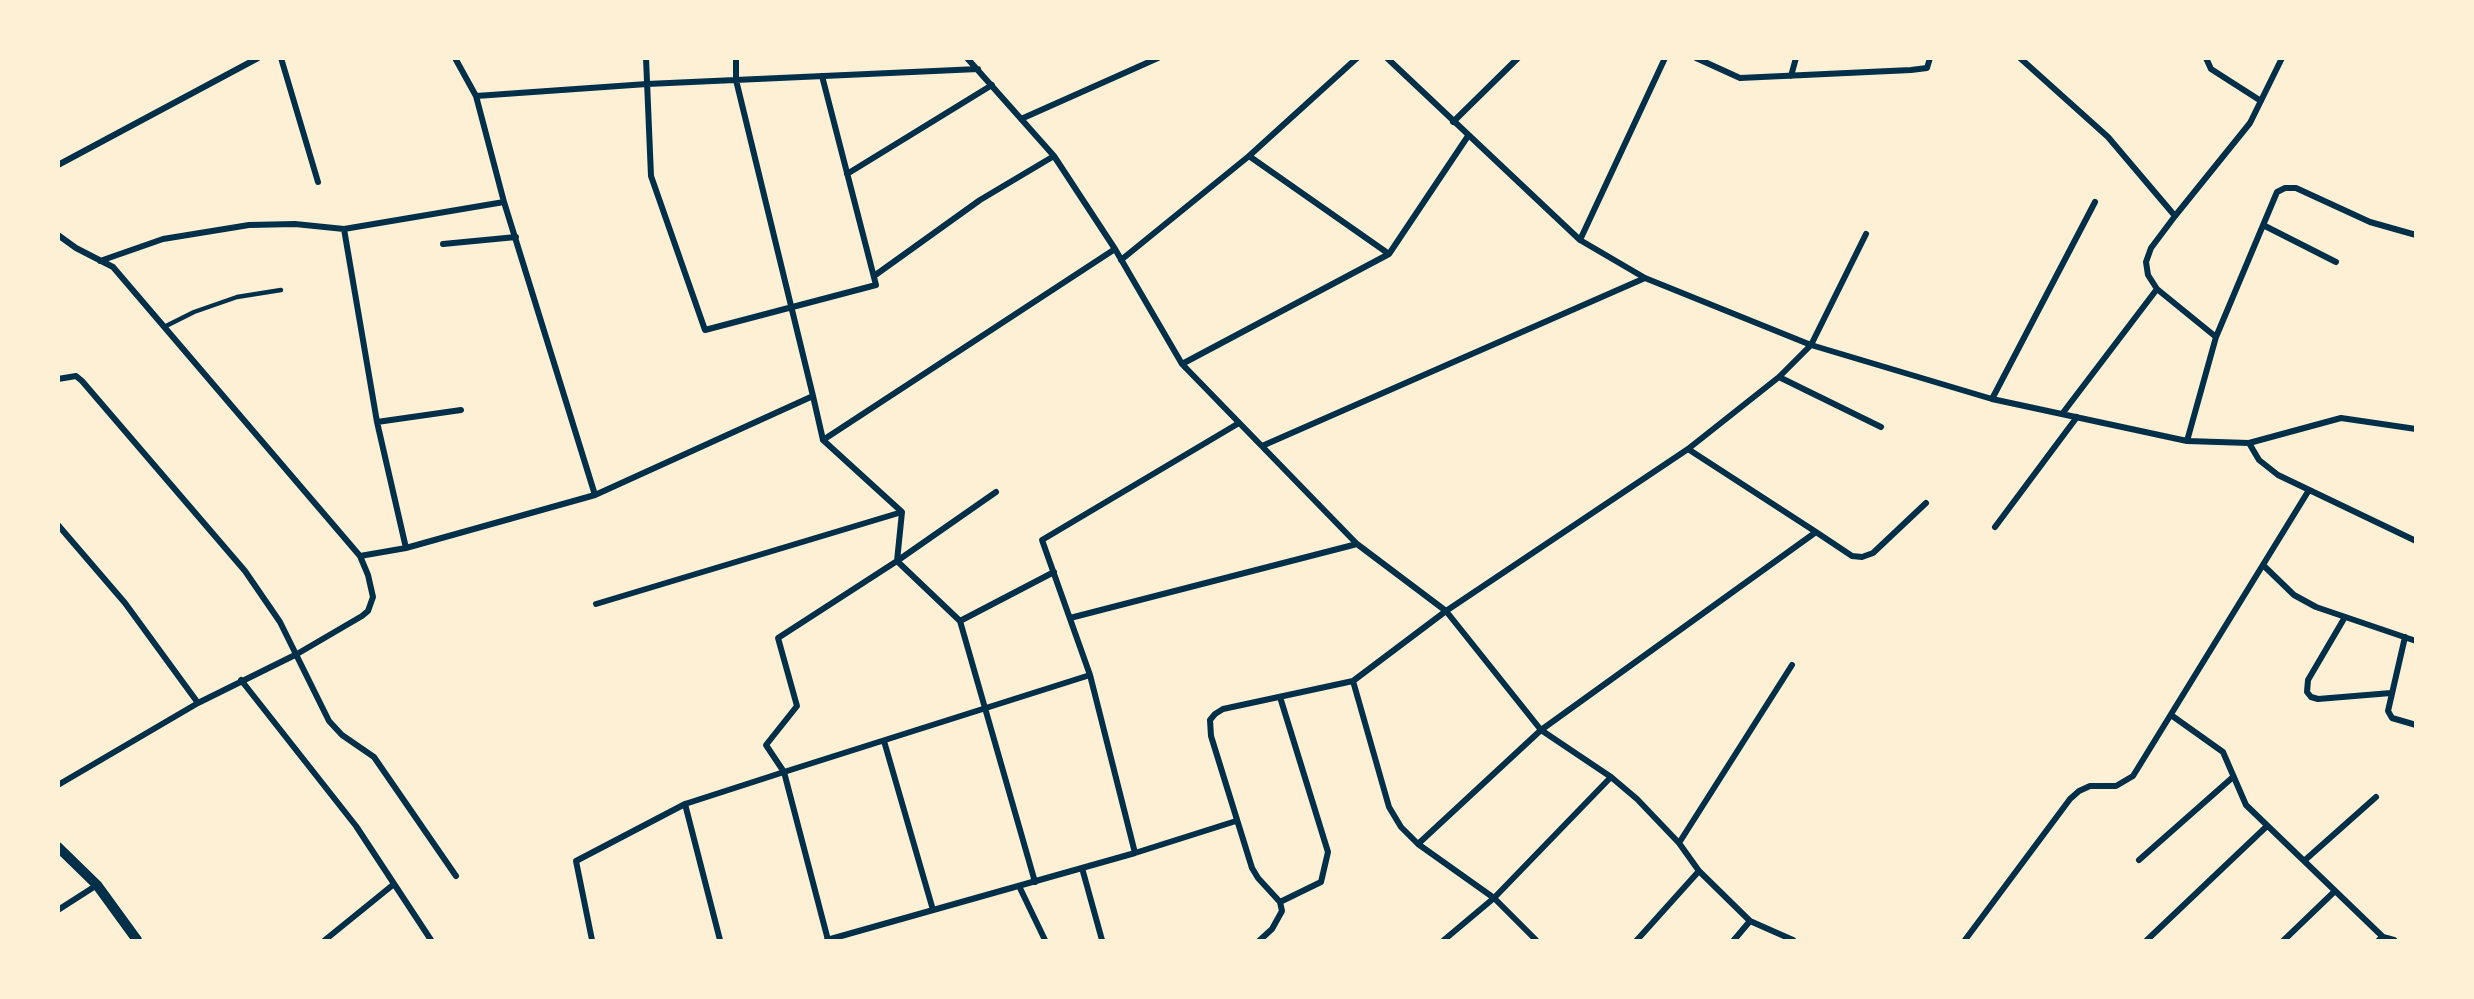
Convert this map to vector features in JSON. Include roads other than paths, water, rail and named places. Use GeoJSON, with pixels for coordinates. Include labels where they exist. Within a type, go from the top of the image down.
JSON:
{"type":"FeatureCollection","features":[{"type":"Feature","properties":{"kind":"street"},"geometry":{"type":"LineString","coordinates":[[58,165],[258,58]]}},
{"type":"Feature","properties":{"kind":"street"},"geometry":{"type":"LineString","coordinates":[[280,58],[318,182]]}},
{"type":"Feature","properties":{"kind":"street"},"geometry":{"type":"LineString","coordinates":[[455,58],[476,96],[504,202],[595,495]]}},
{"type":"Feature","properties":{"kind":"street"},"geometry":{"type":"LineString","coordinates":[[646,58],[651,176],[705,330],[876,285],[822,76]]}},
{"type":"Feature","properties":{"kind":"street"},"geometry":{"type":"LineString","coordinates":[[736,58],[736,80],[823,440],[902,512]]}},
{"type":"Feature","properties":{"kind":"street"},"geometry":{"type":"LineString","coordinates":[[967,58],[1054,156],[1115,249],[1182,364],[1357,544],[1446,611],[1541,730],[1611,777],[1637,799],[1679,843],[1699,872],[1750,921],[1793,940]]}},
{"type":"Feature","properties":{"kind":"street"},"geometry":{"type":"LineString","coordinates":[[1022,119],[1158,58]]}},
{"type":"Feature","properties":{"kind":"street"},"geometry":{"type":"LineString","coordinates":[[1121,260],[1249,156],[1357,58]]}},
{"type":"Feature","properties":{"kind":"street"},"geometry":{"type":"LineString","coordinates":[[1387,58],[1580,240],[1645,278],[1811,345],[1992,399],[2187,441],[2249,443],[2341,418],[2415,429]]}},
{"type":"Feature","properties":{"kind":"street"},"geometry":{"type":"LineString","coordinates":[[1453,122],[1518,58]]}},
{"type":"Feature","properties":{"kind":"street"},"geometry":{"type":"LineString","coordinates":[[1580,240],[1665,58]]}},
{"type":"Feature","properties":{"kind":"street"},"geometry":{"type":"LineString","coordinates":[[1696,58],[1740,78],[1927,68],[1930,58]]}},
{"type":"Feature","properties":{"kind":"street"},"geometry":{"type":"LineString","coordinates":[[1791,76],[1796,58]]}},
{"type":"Feature","properties":{"kind":"street"},"geometry":{"type":"LineString","coordinates":[[2020,58],[2029,61],[2108,137],[2175,216]]}},
{"type":"Feature","properties":{"kind":"street"},"geometry":{"type":"LineString","coordinates":[[2206,58],[2211,69],[2261,100]]}},
{"type":"Feature","properties":{"kind":"street"},"geometry":{"type":"LineString","coordinates":[[2216,337],[2157,289],[2148,276],[2145,262],[2151,248],[2175,216],[2239,140],[2282,58]]}},
{"type":"Feature","properties":{"kind":"street"},"geometry":{"type":"LineString","coordinates":[[476,96],[647,84],[978,69]]}},
{"type":"Feature","properties":{"kind":"street"},"geometry":{"type":"LineString","coordinates":[[847,174],[992,85]]}},
{"type":"Feature","properties":{"kind":"street"},"geometry":{"type":"LineString","coordinates":[[1182,364],[1389,254],[1468,136]]}},
{"type":"Feature","properties":{"kind":"street"},"geometry":{"type":"LineString","coordinates":[[874,276],[980,200],[1054,156]]}},
{"type":"Feature","properties":{"kind":"street"},"geometry":{"type":"LineString","coordinates":[[1249,156],[1389,254]]}},
{"type":"Feature","properties":{"kind":"street"},"geometry":{"type":"LineString","coordinates":[[2187,441],[2216,337],[2277,192],[2284,188],[2296,188],[2370,222],[2415,236]]}},
{"type":"Feature","properties":{"kind":"street"},"geometry":{"type":"LineString","coordinates":[[100,261],[163,239],[249,225],[295,224],[344,229],[504,202]]}},
{"type":"Feature","properties":{"kind":"street"},"geometry":{"type":"LineString","coordinates":[[1992,399],[2095,202]]}},
{"type":"Feature","properties":{"kind":"street"},"geometry":{"type":"LineString","coordinates":[[2263,225],[2336,261]]}},
{"type":"Feature","properties":{"kind":"street"},"geometry":{"type":"LineString","coordinates":[[344,229],[377,422],[406,548]]}},
{"type":"Feature","properties":{"kind":"street"},"geometry":{"type":"LineString","coordinates":[[1260,940],[1278,921],[1282,911],[1280,902],[1258,878],[1236,821],[1211,736],[1210,720],[1223,710],[1353,681],[1446,611],[1688,449],[1779,377],[1811,345],[1866,234]]}},
{"type":"Feature","properties":{"kind":"street"},"geometry":{"type":"LineString","coordinates":[[58,235],[76,248],[113,267],[360,556],[368,574],[373,597],[368,610],[297,654],[198,703],[58,785]]}},
{"type":"Feature","properties":{"kind":"street"},"geometry":{"type":"LineString","coordinates":[[443,244],[516,237]]}},
{"type":"Feature","properties":{"kind":"street"},"geometry":{"type":"LineString","coordinates":[[823,440],[1115,249]]}},
{"type":"Feature","properties":{"kind":"street"},"geometry":{"type":"LineString","coordinates":[[1262,446],[1645,278]]}},
{"type":"Feature","properties":{"kind":"street"},"geometry":{"type":"LineString","coordinates":[[2062,414],[2157,289]]}},
{"type":"Feature","properties":{"kind":"street"},"geometry":{"type":"LineString","coordinates":[[58,379],[76,376],[88,388],[245,571],[280,622],[329,721],[336,730],[374,757],[456,876]]}},
{"type":"Feature","properties":{"kind":"street"},"geometry":{"type":"LineString","coordinates":[[1779,377],[1881,427]]}},
{"type":"Feature","properties":{"kind":"street"},"geometry":{"type":"LineString","coordinates":[[360,556],[406,548],[595,495],[813,396]]}},
{"type":"Feature","properties":{"kind":"street"},"geometry":{"type":"LineString","coordinates":[[377,422],[461,410]]}},
{"type":"Feature","properties":{"kind":"street"},"geometry":{"type":"LineString","coordinates":[[1995,527],[2077,417]]}},
{"type":"Feature","properties":{"kind":"street"},"geometry":{"type":"LineString","coordinates":[[1135,853],[1090,675],[1042,540],[1239,423]]}},
{"type":"Feature","properties":{"kind":"street"},"geometry":{"type":"LineString","coordinates":[[2249,443],[2266,467],[2415,541]]}},
{"type":"Feature","properties":{"kind":"street"},"geometry":{"type":"LineString","coordinates":[[1688,449],[1852,556],[1862,557],[1873,553],[1926,503]]}},
{"type":"Feature","properties":{"kind":"street"},"geometry":{"type":"LineString","coordinates":[[1965,940],[2079,790],[2090,786],[2116,786],[2133,776],[2309,490]]}},
{"type":"Feature","properties":{"kind":"street"},"geometry":{"type":"LineString","coordinates":[[996,492],[897,561],[778,638],[797,706],[766,745],[784,772],[828,940],[1135,853],[1236,821]]}},
{"type":"Feature","properties":{"kind":"street"},"geometry":{"type":"LineString","coordinates":[[897,561],[902,512]]}},
{"type":"Feature","properties":{"kind":"street"},"geometry":{"type":"LineString","coordinates":[[596,604],[902,512]]}},
{"type":"Feature","properties":{"kind":"street"},"geometry":{"type":"LineString","coordinates":[[58,525],[125,603],[198,703]]}},
{"type":"Feature","properties":{"kind":"street"},"geometry":{"type":"LineString","coordinates":[[1418,844],[1541,730],[1816,532]]}},
{"type":"Feature","properties":{"kind":"street"},"geometry":{"type":"LineString","coordinates":[[1070,618],[1357,544]]}},
{"type":"Feature","properties":{"kind":"street"},"geometry":{"type":"LineString","coordinates":[[897,561],[960,621],[1035,882]]}},
{"type":"Feature","properties":{"kind":"street"},"geometry":{"type":"LineString","coordinates":[[2264,565],[2294,595],[2316,607],[2415,641]]}},
{"type":"Feature","properties":{"kind":"street"},"geometry":{"type":"LineString","coordinates":[[960,621],[1053,572]]}},
{"type":"Feature","properties":{"kind":"street"},"geometry":{"type":"LineString","coordinates":[[2345,617],[2308,680],[2307,692],[2311,697],[2318,699],[2391,693]]}},
{"type":"Feature","properties":{"kind":"street"},"geometry":{"type":"LineString","coordinates":[[2405,637],[2388,711],[2392,718],[2415,725]]}},
{"type":"Feature","properties":{"kind":"street"},"geometry":{"type":"LineString","coordinates":[[1679,843],[1792,665]]}},
{"type":"Feature","properties":{"kind":"street"},"geometry":{"type":"LineString","coordinates":[[592,940],[576,861],[685,804],[1090,675]]}},
{"type":"Feature","properties":{"kind":"street"},"geometry":{"type":"LineString","coordinates":[[241,680],[356,826],[431,940]]}},
{"type":"Feature","properties":{"kind":"street"},"geometry":{"type":"LineString","coordinates":[[1353,681],[1389,807],[1401,827],[1418,844],[1494,898],[1536,940]]}},
{"type":"Feature","properties":{"kind":"street"},"geometry":{"type":"LineString","coordinates":[[1280,697],[1328,852],[1321,882],[1280,902]]}},
{"type":"Feature","properties":{"kind":"street"},"geometry":{"type":"LineString","coordinates":[[2171,715],[2223,752],[2241,798],[2381,939],[2394,940]]}},
{"type":"Feature","properties":{"kind":"street"},"geometry":{"type":"LineString","coordinates":[[884,741],[933,910]]}},
{"type":"Feature","properties":{"kind":"street"},"geometry":{"type":"LineString","coordinates":[[1444,940],[1494,898],[1611,777]]}},
{"type":"Feature","properties":{"kind":"street"},"geometry":{"type":"LineString","coordinates":[[2139,860],[2233,777]]}},
{"type":"Feature","properties":{"kind":"street"},"geometry":{"type":"LineString","coordinates":[[2304,861],[2376,797]]}},
{"type":"Feature","properties":{"kind":"street"},"geometry":{"type":"LineString","coordinates":[[685,804],[720,940]]}},
{"type":"Feature","properties":{"kind":"street"},"geometry":{"type":"LineString","coordinates":[[2147,940],[2267,826]]}},
{"type":"Feature","properties":{"kind":"street"},"geometry":{"type":"LineString","coordinates":[[58,847],[97,885],[137,940]]}},
{"type":"Feature","properties":{"kind":"street"},"geometry":{"type":"LineString","coordinates":[[1082,868],[1102,940]]}},
{"type":"Feature","properties":{"kind":"street"},"geometry":{"type":"LineString","coordinates":[[1636,940],[1699,872]]}},
{"type":"Feature","properties":{"kind":"street"},"geometry":{"type":"LineString","coordinates":[[325,940],[394,884]]}},
{"type":"Feature","properties":{"kind":"street"},"geometry":{"type":"LineString","coordinates":[[58,910],[97,885]]}},
{"type":"Feature","properties":{"kind":"street"},"geometry":{"type":"LineString","coordinates":[[1019,886],[1045,940]]}},
{"type":"Feature","properties":{"kind":"street"},"geometry":{"type":"LineString","coordinates":[[2283,940],[2335,891]]}},
{"type":"Feature","properties":{"kind":"street"},"geometry":{"type":"LineString","coordinates":[[1734,940],[1750,921]]}},
{"type":"Feature","properties":{"kind":"lane"},"geometry":{"type":"LineString","coordinates":[[164,327],[194,312],[237,297],[281,290]]}}]}
